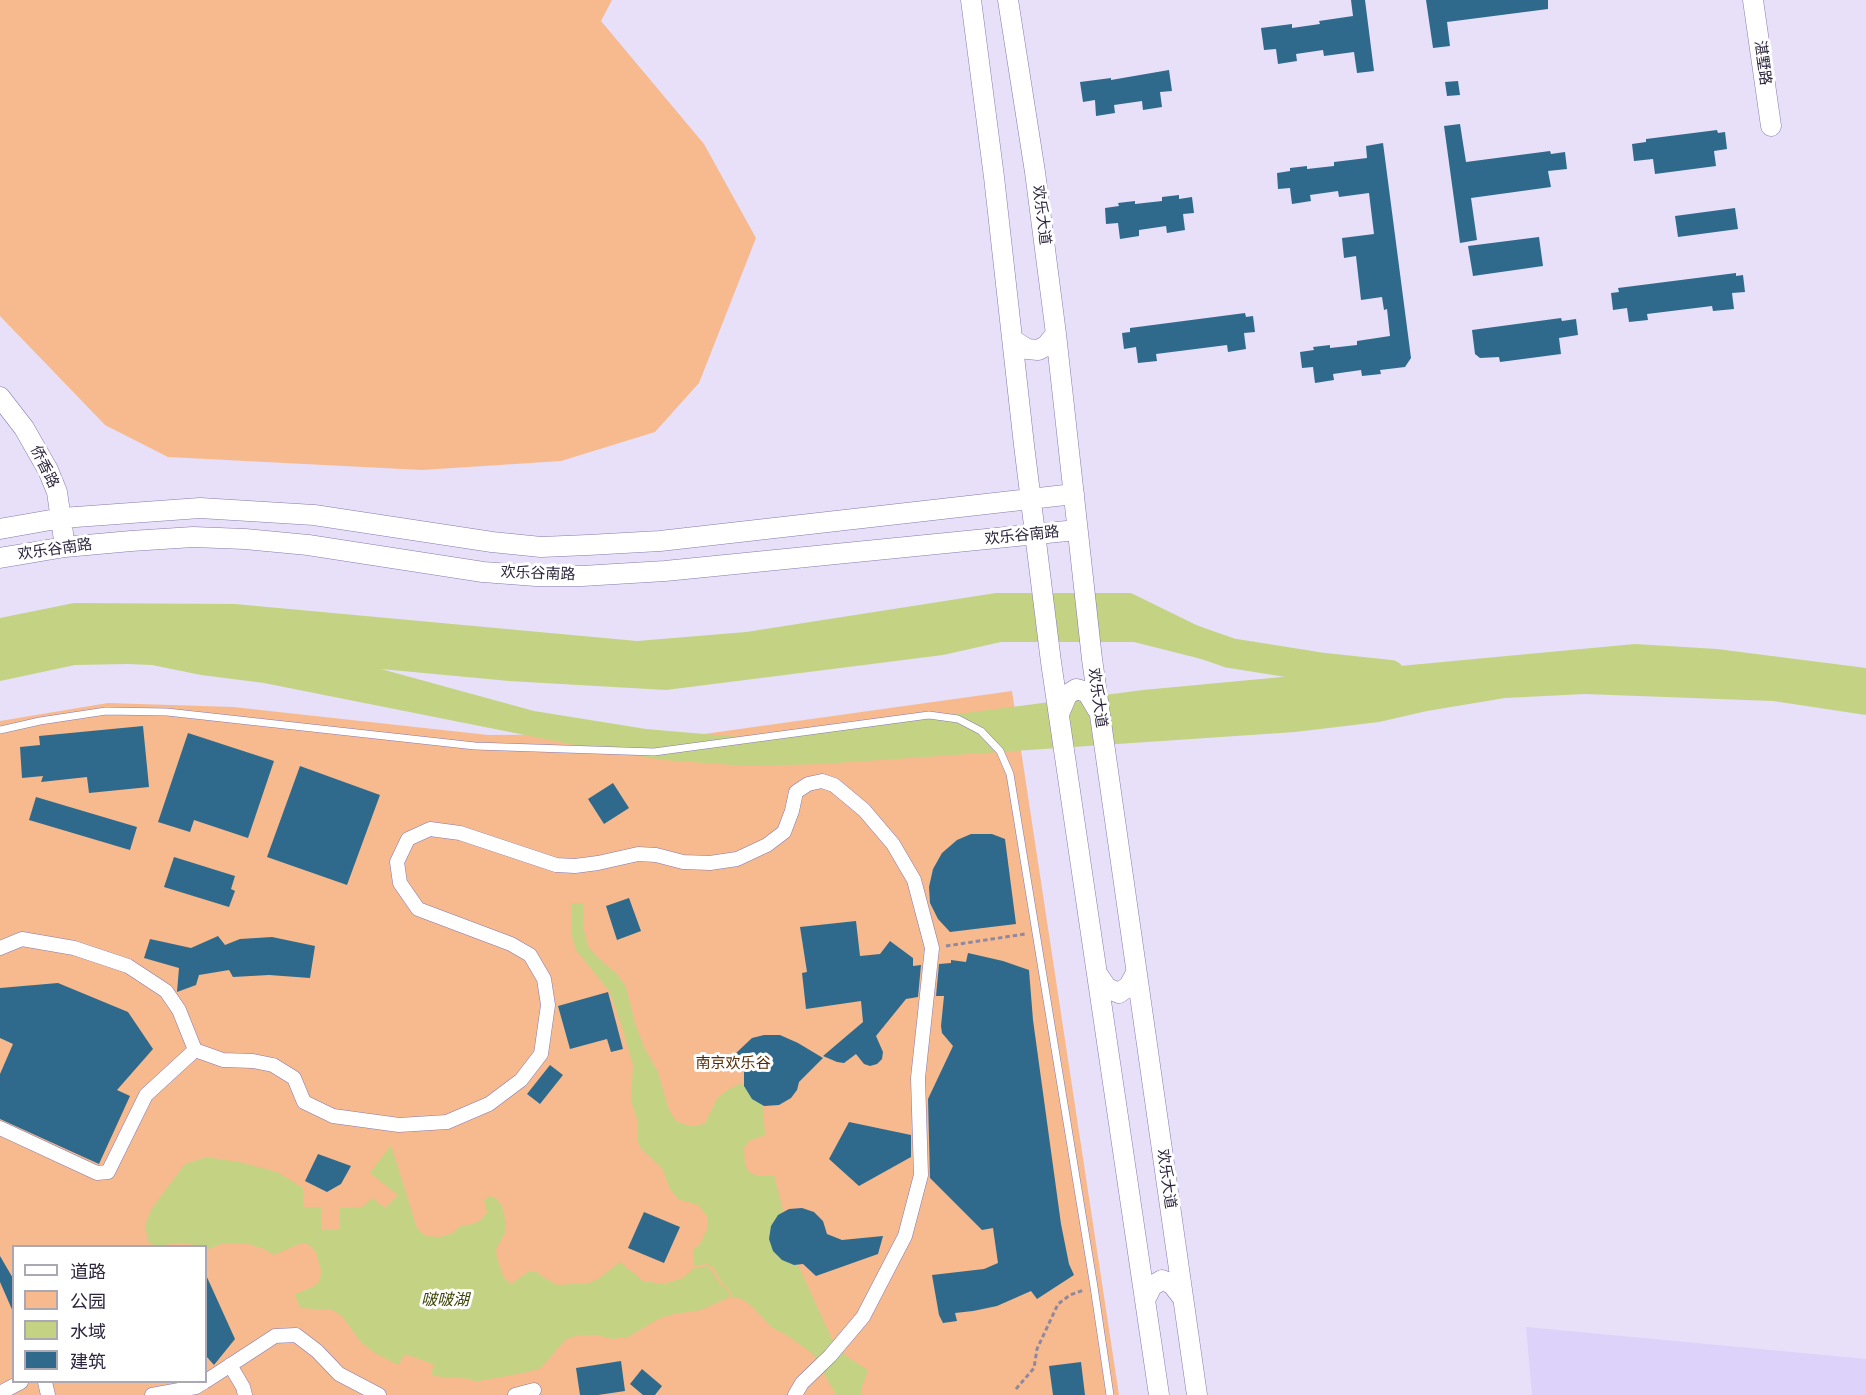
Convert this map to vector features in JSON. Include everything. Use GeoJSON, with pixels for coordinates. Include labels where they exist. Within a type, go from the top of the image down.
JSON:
{"type":"FeatureCollection","features":[{"type":"Feature","properties":{"kind":"main road"},"geometry":{"type":"LineString","coordinates":[[971,0],[1051,662],[1159,1395]]}},
{"type":"Feature","properties":{"kind":"main road","name":"欢乐大道"},"geometry":{"type":"LineString","coordinates":[[1008,0],[1035,172],[1056,333],[1099,711],[1197,1395]]}},
{"type":"Feature","properties":{"kind":"main road","name":"湛墅路"},"geometry":{"type":"LineString","coordinates":[[1753,0],[1771,126]]}},
{"type":"Feature","properties":{"kind":"main road"},"geometry":{"type":"LineString","coordinates":[[1013,340],[1027,349],[1038,350],[1046,346],[1056,333]]}},
{"type":"Feature","properties":{"kind":"main road","name":"侨香路"},"geometry":{"type":"LineString","coordinates":[[0,397],[24,428],[48,470],[57,492],[65,547]]}},
{"type":"Feature","properties":{"kind":"main road","name":"欢乐谷南路"},"geometry":{"type":"LineString","coordinates":[[0,529],[62,518],[200,508],[314,515],[541,547],[660,541],[1074,494]]}},
{"type":"Feature","properties":{"kind":"main road"},"geometry":{"type":"LineString","coordinates":[[245,539],[232,530],[230,524],[233,516],[250,510]]}},
{"type":"Feature","properties":{"kind":"main road","name":"欢乐谷南路"},"geometry":{"type":"LineString","coordinates":[[0,558],[65,547],[193,537],[308,545],[483,572],[571,576],[664,571],[1077,530]]}},
{"type":"Feature","properties":{"kind":"main road"},"geometry":{"type":"LineString","coordinates":[[1059,714],[1066,695],[1076,689],[1087,692],[1099,711]]}},
{"type":"Feature","properties":{"kind":"main road"},"geometry":{"type":"LineString","coordinates":[[1098,975],[1107,988],[1119,993],[1129,986],[1136,973]]}},
{"type":"Feature","properties":{"kind":"main road"},"geometry":{"type":"LineString","coordinates":[[1145,1300],[1152,1286],[1162,1281],[1172,1284],[1182,1297]]}},
{"type":"Feature","properties":{"kind":"street"},"geometry":{"type":"LineString","coordinates":[[0,948],[22,939],[74,948],[128,966],[166,991],[179,1010],[195,1050],[223,1060],[253,1061],[273,1065],[294,1078],[304,1102],[333,1116],[399,1125],[447,1122],[489,1104],[521,1080],[541,1054],[548,1005],[544,979],[530,955],[511,944],[418,909],[400,883],[397,862],[408,839],[429,829],[460,833],[556,865],[576,866],[638,854],[656,855],[683,862],[710,863],[738,859],[766,845],[784,832],[796,792],[808,784],[822,781],[834,785],[864,810],[893,844],[914,880],[932,948],[918,1078],[921,1175],[905,1236],[863,1317],[848,1338],[802,1383],[795,1395]]}},
{"type":"Feature","properties":{"kind":"street"},"geometry":{"type":"LineString","coordinates":[[0,1128],[97,1173],[108,1172],[146,1095],[195,1050]]}},
{"type":"Feature","properties":{"kind":"street"},"geometry":{"type":"LineString","coordinates":[[207,1380],[275,1336],[296,1335],[317,1351],[339,1374],[379,1395]]}},
{"type":"Feature","properties":{"kind":"street"},"geometry":{"type":"LineString","coordinates":[[230,1365],[245,1395]]}},
{"type":"Feature","properties":{"kind":"street"},"geometry":{"type":"LineString","coordinates":[[0,1393],[19,1383]]}},
{"type":"Feature","properties":{"kind":"street"},"geometry":{"type":"LineString","coordinates":[[152,1395],[195,1387],[202,1383]]}},
{"type":"Feature","properties":{"kind":"street"},"geometry":{"type":"LineString","coordinates":[[515,1395],[534,1390]]}},
{"type":"Feature","properties":{"kind":"lane"},"geometry":{"type":"LineString","coordinates":[[0,730],[40,721],[106,711],[167,712],[475,746],[654,752],[929,715],[958,719],[981,731],[1000,751],[1010,774],[1110,1395]]}},
{"type":"Feature","properties":{"kind":"path"},"geometry":{"type":"LineString","coordinates":[[932,948],[1036,933]]}},
{"type":"Feature","properties":{"kind":"path"},"geometry":{"type":"LineString","coordinates":[[1016,1389],[1034,1368],[1037,1349],[1058,1304],[1070,1294],[1094,1287]]}},
{"type":"Feature","properties":{"kind":"shaded area"},"geometry":{"type":"Polygon","coordinates":[[[1526,1327],[1866,1359],[1866,1395],[1532,1395],[1526,1327]]]}},
{"type":"Feature","properties":{"kind":"green space"},"geometry":{"type":"Polygon","coordinates":[[[0,0],[612,0],[601,21],[704,144],[756,238],[699,383],[655,432],[561,461],[422,470],[168,457],[105,425],[0,316],[0,0]]]}},
{"type":"Feature","properties":{"kind":"green space","name":"南京欢乐谷"},"geometry":{"type":"Polygon","coordinates":[[[1012,691],[1119,1395],[0,1395],[0,721],[108,703],[233,707],[488,735],[704,734],[1012,691]]]}},
{"type":"Feature","properties":{"kind":"water"},"geometry":{"type":"Polygon","coordinates":[[[996,593],[1131,593],[1231,642],[1229,666],[1134,642],[1001,642],[943,655],[666,690],[509,681],[381,669],[534,711],[646,729],[739,737],[857,727],[1143,690],[1635,644],[1717,649],[1866,668],[1866,715],[1773,701],[1585,694],[1505,698],[1427,711],[1379,722],[1295,732],[822,764],[747,766],[663,760],[570,744],[264,683],[201,675],[152,665],[75,665],[0,681],[0,618],[74,603],[235,604],[637,641],[746,632],[996,593]]]}},
{"type":"Feature","properties":{"kind":"water"},"geometry":{"type":"Polygon","coordinates":[[[571,903],[583,903],[584,930],[588,946],[617,974],[626,987],[635,1023],[645,1049],[658,1072],[669,1110],[676,1121],[697,1126],[705,1123],[717,1099],[741,1083],[763,1107],[765,1135],[749,1141],[744,1148],[745,1165],[749,1172],[758,1176],[774,1175],[783,1210],[772,1229],[780,1254],[799,1267],[832,1339],[847,1357],[868,1370],[861,1395],[836,1395],[813,1354],[771,1327],[753,1307],[742,1299],[732,1297],[729,1289],[722,1283],[714,1269],[707,1264],[693,1266],[693,1250],[700,1244],[708,1227],[707,1216],[698,1205],[678,1199],[670,1189],[662,1168],[641,1149],[637,1139],[638,1122],[631,1101],[633,1065],[610,992],[576,950],[572,937],[571,903]]]}},
{"type":"Feature","properties":{"kind":"water","name":"啵啵湖"},"geometry":{"type":"Polygon","coordinates":[[[391,1145],[417,1228],[425,1236],[439,1237],[451,1234],[461,1226],[481,1220],[487,1212],[484,1200],[490,1196],[496,1198],[502,1206],[506,1224],[505,1233],[496,1249],[497,1258],[504,1278],[511,1284],[528,1272],[535,1271],[558,1285],[589,1283],[620,1262],[643,1281],[664,1284],[683,1278],[694,1268],[707,1266],[721,1285],[728,1290],[730,1297],[701,1310],[660,1318],[628,1337],[612,1339],[597,1335],[580,1335],[566,1339],[541,1368],[474,1382],[472,1379],[432,1376],[433,1364],[405,1354],[398,1365],[375,1353],[361,1342],[341,1315],[332,1310],[300,1308],[295,1294],[313,1287],[320,1281],[321,1270],[316,1252],[308,1244],[299,1244],[274,1255],[248,1244],[223,1243],[209,1249],[207,1245],[178,1243],[154,1245],[148,1242],[145,1225],[152,1208],[185,1164],[206,1157],[239,1162],[277,1172],[303,1188],[303,1207],[322,1207],[321,1230],[340,1230],[340,1208],[362,1207],[372,1198],[385,1208],[398,1195],[370,1173],[391,1145]]]}},
{"type":"Feature","properties":{"kind":"building"},"geometry":{"type":"Polygon","coordinates":[[[1351,0],[1365,0],[1374,71],[1357,73],[1354,52],[1324,56],[1323,50],[1296,54],[1297,61],[1278,64],[1276,49],[1264,50],[1261,28],[1292,24],[1292,28],[1353,16],[1351,0]]]}},
{"type":"Feature","properties":{"kind":"building"},"geometry":{"type":"Polygon","coordinates":[[[1426,0],[1548,0],[1548,9],[1447,22],[1450,46],[1433,48],[1426,0]]]}},
{"type":"Feature","properties":{"kind":"building"},"geometry":{"type":"Polygon","coordinates":[[[1169,70],[1172,91],[1160,92],[1162,107],[1143,110],[1142,101],[1114,105],[1115,113],[1096,116],[1095,100],[1083,102],[1080,82],[1111,78],[1111,80],[1169,70]]]}},
{"type":"Feature","properties":{"kind":"building"},"geometry":{"type":"Polygon","coordinates":[[[1458,81],[1460,95],[1447,96],[1445,82],[1458,81]]]}},
{"type":"Feature","properties":{"kind":"building"},"geometry":{"type":"Polygon","coordinates":[[[1460,124],[1466,162],[1550,151],[1551,154],[1565,152],[1567,169],[1548,171],[1551,187],[1471,198],[1477,240],[1460,243],[1444,126],[1460,124]]]}},
{"type":"Feature","properties":{"kind":"building"},"geometry":{"type":"Polygon","coordinates":[[[1717,130],[1718,133],[1725,132],[1727,149],[1714,151],[1716,166],[1655,174],[1653,159],[1634,161],[1632,144],[1646,142],[1646,139],[1717,130]]]}},
{"type":"Feature","properties":{"kind":"building"},"geometry":{"type":"Polygon","coordinates":[[[1383,143],[1411,358],[1405,367],[1380,370],[1381,374],[1362,376],[1361,370],[1333,374],[1334,380],[1315,383],[1313,367],[1302,368],[1300,352],[1314,350],[1313,347],[1357,345],[1357,341],[1390,336],[1387,309],[1384,310],[1382,297],[1361,300],[1356,256],[1344,258],[1342,238],[1374,234],[1369,193],[1339,197],[1338,191],[1310,195],[1311,201],[1292,204],[1290,188],[1278,189],[1277,173],[1290,171],[1290,168],[1334,166],[1334,162],[1367,158],[1366,146],[1383,143]]]}},
{"type":"Feature","properties":{"kind":"building"},"geometry":{"type":"Polygon","coordinates":[[[1179,195],[1179,199],[1192,197],[1194,213],[1183,214],[1185,230],[1167,233],[1166,226],[1139,230],[1139,236],[1120,239],[1118,223],[1106,224],[1105,208],[1119,206],[1118,203],[1162,201],[1162,197],[1179,195]]]}},
{"type":"Feature","properties":{"kind":"building"},"geometry":{"type":"Polygon","coordinates":[[[1735,208],[1738,229],[1678,237],[1675,216],[1735,208]]]}},
{"type":"Feature","properties":{"kind":"building"},"geometry":{"type":"Polygon","coordinates":[[[1539,237],[1543,266],[1473,276],[1468,246],[1539,237]]]}},
{"type":"Feature","properties":{"kind":"building"},"geometry":{"type":"Polygon","coordinates":[[[1736,273],[1736,276],[1743,275],[1745,292],[1732,293],[1734,309],[1713,311],[1712,306],[1647,314],[1648,320],[1629,322],[1627,308],[1613,310],[1611,293],[1619,292],[1618,288],[1736,273]]]}},
{"type":"Feature","properties":{"kind":"building"},"geometry":{"type":"Polygon","coordinates":[[[1245,313],[1246,317],[1253,316],[1255,332],[1244,333],[1246,349],[1228,352],[1227,345],[1156,354],[1157,361],[1138,363],[1136,347],[1124,349],[1122,333],[1130,332],[1130,328],[1245,313]]]}},
{"type":"Feature","properties":{"kind":"building"},"geometry":{"type":"Polygon","coordinates":[[[1561,318],[1562,321],[1576,319],[1578,335],[1559,338],[1561,354],[1500,362],[1499,357],[1480,358],[1475,354],[1472,330],[1561,318]]]}},
{"type":"Feature","properties":{"kind":"building"},"geometry":{"type":"Polygon","coordinates":[[[143,726],[149,787],[89,793],[87,777],[41,782],[43,776],[22,778],[20,747],[40,745],[39,736],[143,726]]]}},
{"type":"Feature","properties":{"kind":"building"},"geometry":{"type":"Polygon","coordinates":[[[188,733],[274,761],[248,838],[194,820],[190,832],[158,822],[188,733]]]}},
{"type":"Feature","properties":{"kind":"building"},"geometry":{"type":"Polygon","coordinates":[[[300,766],[380,795],[347,885],[267,857],[300,766]]]}},
{"type":"Feature","properties":{"kind":"building"},"geometry":{"type":"Polygon","coordinates":[[[613,783],[629,808],[604,824],[588,799],[613,783]]]}},
{"type":"Feature","properties":{"kind":"building"},"geometry":{"type":"Polygon","coordinates":[[[36,797],[137,827],[130,850],[29,820],[36,797]]]}},
{"type":"Feature","properties":{"kind":"building"},"geometry":{"type":"Polygon","coordinates":[[[971,834],[992,834],[1005,839],[1016,924],[950,932],[938,919],[930,903],[929,887],[933,869],[942,853],[957,840],[971,834]]]}},
{"type":"Feature","properties":{"kind":"building"},"geometry":{"type":"Polygon","coordinates":[[[174,857],[235,876],[231,889],[235,891],[229,907],[164,887],[174,857]]]}},
{"type":"Feature","properties":{"kind":"building"},"geometry":{"type":"Polygon","coordinates":[[[629,898],[641,931],[617,940],[606,906],[629,898]]]}},
{"type":"Feature","properties":{"kind":"building"},"geometry":{"type":"Polygon","coordinates":[[[856,921],[860,956],[880,954],[890,941],[913,958],[913,966],[921,965],[918,997],[906,999],[876,1036],[883,1052],[882,1059],[870,1066],[864,1064],[856,1054],[844,1063],[823,1056],[863,1022],[861,1001],[806,1009],[802,973],[807,972],[800,927],[856,921]]]}},
{"type":"Feature","properties":{"kind":"building"},"geometry":{"type":"Polygon","coordinates":[[[218,936],[225,945],[240,939],[272,937],[315,946],[310,978],[269,975],[233,977],[229,970],[199,975],[196,985],[177,992],[179,968],[144,958],[150,939],[191,948],[218,936]]]}},
{"type":"Feature","properties":{"kind":"building"},"geometry":{"type":"Polygon","coordinates":[[[968,953],[1029,970],[1033,1020],[1061,1224],[1069,1264],[1074,1275],[1037,1299],[1031,1291],[997,1306],[955,1313],[957,1321],[943,1323],[939,1315],[932,1275],[984,1269],[998,1263],[993,1228],[982,1230],[930,1178],[928,1099],[953,1046],[942,1033],[944,996],[936,996],[939,964],[951,963],[951,960],[966,962],[968,953]]]}},
{"type":"Feature","properties":{"kind":"building"},"geometry":{"type":"Polygon","coordinates":[[[58,983],[128,1012],[153,1049],[117,1090],[130,1096],[99,1164],[0,1119],[0,1074],[13,1044],[0,1038],[0,988],[58,983]]]}},
{"type":"Feature","properties":{"kind":"building"},"geometry":{"type":"Polygon","coordinates":[[[608,992],[623,1049],[611,1052],[607,1039],[570,1049],[558,1006],[608,992]]]}},
{"type":"Feature","properties":{"kind":"building"},"geometry":{"type":"Polygon","coordinates":[[[780,1035],[823,1058],[799,1082],[791,1098],[779,1105],[764,1106],[752,1099],[744,1086],[744,1072],[748,1064],[735,1054],[752,1038],[780,1035]]]}},
{"type":"Feature","properties":{"kind":"building"},"geometry":{"type":"Polygon","coordinates":[[[550,1065],[563,1075],[540,1104],[527,1094],[550,1065]]]}},
{"type":"Feature","properties":{"kind":"building"},"geometry":{"type":"Polygon","coordinates":[[[849,1122],[911,1135],[911,1157],[859,1186],[829,1159],[849,1122]]]}},
{"type":"Feature","properties":{"kind":"building"},"geometry":{"type":"Polygon","coordinates":[[[318,1154],[351,1166],[341,1184],[327,1192],[305,1181],[318,1154]]]}},
{"type":"Feature","properties":{"kind":"building"},"geometry":{"type":"Polygon","coordinates":[[[802,1208],[814,1212],[823,1221],[827,1234],[842,1240],[883,1236],[878,1254],[816,1276],[803,1264],[794,1265],[782,1260],[773,1251],[769,1239],[771,1226],[778,1215],[789,1209],[802,1208]]]}},
{"type":"Feature","properties":{"kind":"building"},"geometry":{"type":"Polygon","coordinates":[[[644,1212],[680,1227],[664,1263],[628,1248],[644,1212]]]}},
{"type":"Feature","properties":{"kind":"building"},"geometry":{"type":"Polygon","coordinates":[[[0,1256],[12,1277],[12,1309],[0,1282],[0,1256]]]}},
{"type":"Feature","properties":{"kind":"building"},"geometry":{"type":"Polygon","coordinates":[[[207,1277],[235,1339],[214,1365],[207,1357],[207,1277]]]}},
{"type":"Feature","properties":{"kind":"building"},"geometry":{"type":"Polygon","coordinates":[[[621,1361],[625,1391],[580,1395],[576,1368],[621,1361]]]}},
{"type":"Feature","properties":{"kind":"building"},"geometry":{"type":"Polygon","coordinates":[[[1081,1362],[1085,1395],[1053,1395],[1049,1366],[1081,1362]]]}},
{"type":"Feature","properties":{"kind":"building"},"geometry":{"type":"Polygon","coordinates":[[[642,1369],[662,1386],[655,1395],[643,1395],[630,1384],[642,1369]]]}},
{"type":"Feature","properties":{"kind":"waterway"},"geometry":{"type":"LineString","coordinates":[[1193,640],[1230,653],[1324,668],[1390,675]]}}]}
